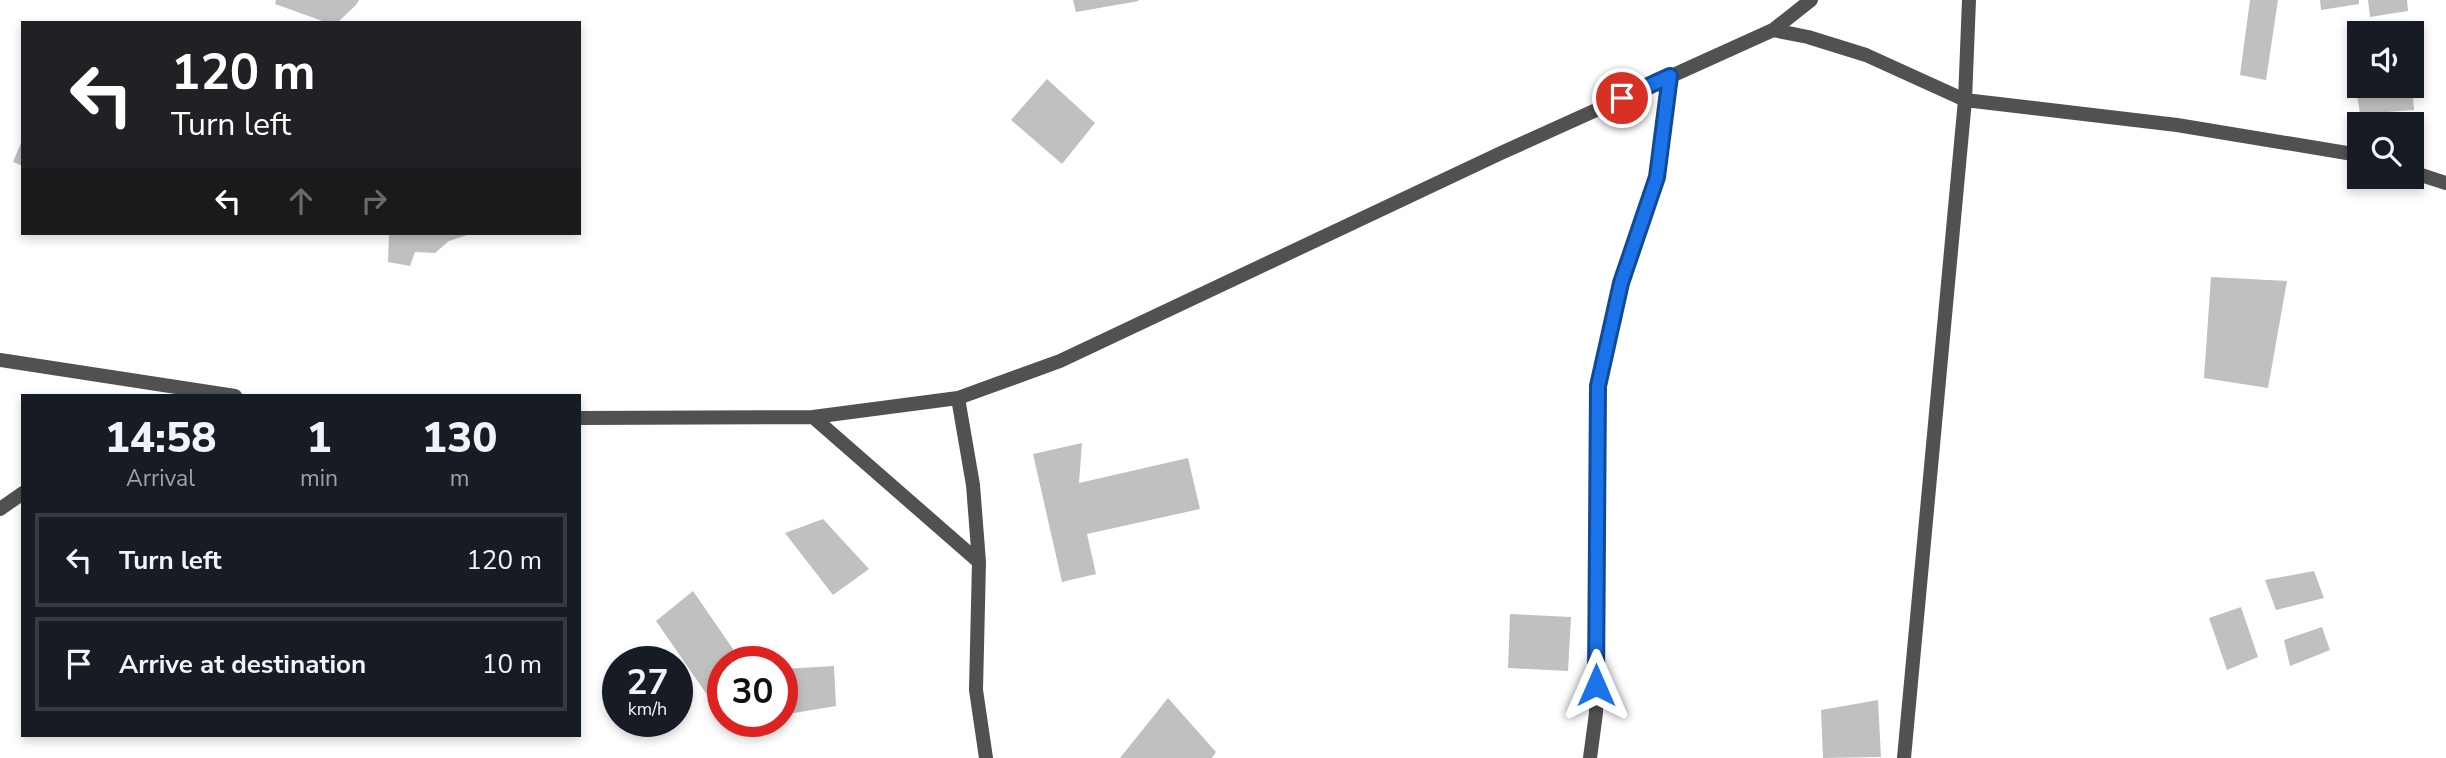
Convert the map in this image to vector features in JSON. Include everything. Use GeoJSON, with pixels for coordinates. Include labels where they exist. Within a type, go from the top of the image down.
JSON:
{"type":"FeatureCollection","features":[{"type":"Feature","properties":{"kind":"street"},"geometry":{"type":"LineString","coordinates":[[581,418],[813,417],[958,398],[1060,361],[1501,153],[1773,30],[1811,0]]}},
{"type":"Feature","properties":{"kind":"street"},"geometry":{"type":"LineString","coordinates":[[1904,758],[1965,100],[1969,0]]}},
{"type":"Feature","properties":{"kind":"street"},"geometry":{"type":"LineString","coordinates":[[1773,30],[1808,37],[1866,55],[1965,100],[2177,125],[2347,153]]}},
{"type":"Feature","properties":{"kind":"street"},"geometry":{"type":"LineString","coordinates":[[1590,758],[1596,713],[1598,386],[1621,283],[1657,177],[1670,76]]}},
{"type":"Feature","properties":{"kind":"street"},"geometry":{"type":"LineString","coordinates":[[2424,176],[2446,183]]}},
{"type":"Feature","properties":{"kind":"street"},"geometry":{"type":"LineString","coordinates":[[0,360],[225,394]]}},
{"type":"Feature","properties":{"kind":"street"},"geometry":{"type":"LineString","coordinates":[[958,398],[973,485],[979,562],[976,690],[986,758]]}},
{"type":"Feature","properties":{"kind":"street"},"geometry":{"type":"LineString","coordinates":[[813,417],[979,562]]}},
{"type":"Feature","properties":{"kind":"street"},"geometry":{"type":"LineString","coordinates":[[0,509],[21,494]]}},
{"type":"Feature","properties":{"kind":"building"},"geometry":{"type":"Polygon","coordinates":[[[276,0],[359,0],[339,21],[322,21],[275,4],[276,0]]]}},
{"type":"Feature","properties":{"kind":"building"},"geometry":{"type":"Polygon","coordinates":[[[1073,0],[1138,0],[1139,1],[1076,12],[1073,0]]]}},
{"type":"Feature","properties":{"kind":"building"},"geometry":{"type":"Polygon","coordinates":[[[2250,0],[2278,0],[2266,80],[2240,75],[2250,0]]]}},
{"type":"Feature","properties":{"kind":"building"},"geometry":{"type":"Polygon","coordinates":[[[2320,0],[2359,0],[2359,4],[2321,10],[2320,0]]]}},
{"type":"Feature","properties":{"kind":"building"},"geometry":{"type":"Polygon","coordinates":[[[2368,0],[2407,0],[2408,11],[2370,17],[2368,0]]]}},
{"type":"Feature","properties":{"kind":"building"},"geometry":{"type":"Polygon","coordinates":[[[1047,79],[1095,123],[1062,164],[1011,120],[1047,79]]]}},
{"type":"Feature","properties":{"kind":"building"},"geometry":{"type":"Polygon","coordinates":[[[2357,98],[2413,98],[2414,110],[2360,112],[2357,98]]]}},
{"type":"Feature","properties":{"kind":"building"},"geometry":{"type":"Polygon","coordinates":[[[21,143],[21,165],[13,162],[21,143]]]}},
{"type":"Feature","properties":{"kind":"building"},"geometry":{"type":"Polygon","coordinates":[[[389,235],[467,235],[449,241],[435,253],[415,252],[410,266],[388,262],[389,235]]]}},
{"type":"Feature","properties":{"kind":"building"},"geometry":{"type":"Polygon","coordinates":[[[2211,277],[2287,281],[2268,388],[2204,378],[2211,277]]]}},
{"type":"Feature","properties":{"kind":"building"},"geometry":{"type":"Polygon","coordinates":[[[1082,443],[1079,483],[1188,458],[1200,509],[1087,534],[1096,574],[1062,582],[1033,454],[1082,443]]]}},
{"type":"Feature","properties":{"kind":"building"},"geometry":{"type":"Polygon","coordinates":[[[823,519],[869,569],[833,595],[785,533],[823,519]]]}},
{"type":"Feature","properties":{"kind":"building"},"geometry":{"type":"Polygon","coordinates":[[[2314,571],[2324,598],[2276,610],[2265,580],[2314,571]]]}},
{"type":"Feature","properties":{"kind":"building"},"geometry":{"type":"Polygon","coordinates":[[[693,591],[731,646],[707,646],[707,695],[693,674],[693,646],[673,646],[656,621],[693,591]]]}},
{"type":"Feature","properties":{"kind":"building"},"geometry":{"type":"Polygon","coordinates":[[[2241,607],[2258,657],[2227,670],[2209,618],[2241,607]]]}},
{"type":"Feature","properties":{"kind":"building"},"geometry":{"type":"Polygon","coordinates":[[[1510,614],[1571,617],[1568,671],[1508,668],[1510,614]]]}},
{"type":"Feature","properties":{"kind":"building"},"geometry":{"type":"Polygon","coordinates":[[[2322,627],[2330,650],[2290,666],[2284,640],[2322,627]]]}},
{"type":"Feature","properties":{"kind":"building"},"geometry":{"type":"Polygon","coordinates":[[[834,666],[836,706],[798,712],[798,668],[834,666]]]}},
{"type":"Feature","properties":{"kind":"building"},"geometry":{"type":"Polygon","coordinates":[[[1168,698],[1216,752],[1212,758],[1120,758],[1168,698]]]}},
{"type":"Feature","properties":{"kind":"building"},"geometry":{"type":"Polygon","coordinates":[[[1878,700],[1881,757],[1823,758],[1821,710],[1878,700]]]}},
{"type":"Feature","properties":{"kind":"route"},"geometry":{"type":"LineString","coordinates":[[1596,685],[1598,386],[1621,283],[1657,177],[1670,76],[1622,98]]}}]}
